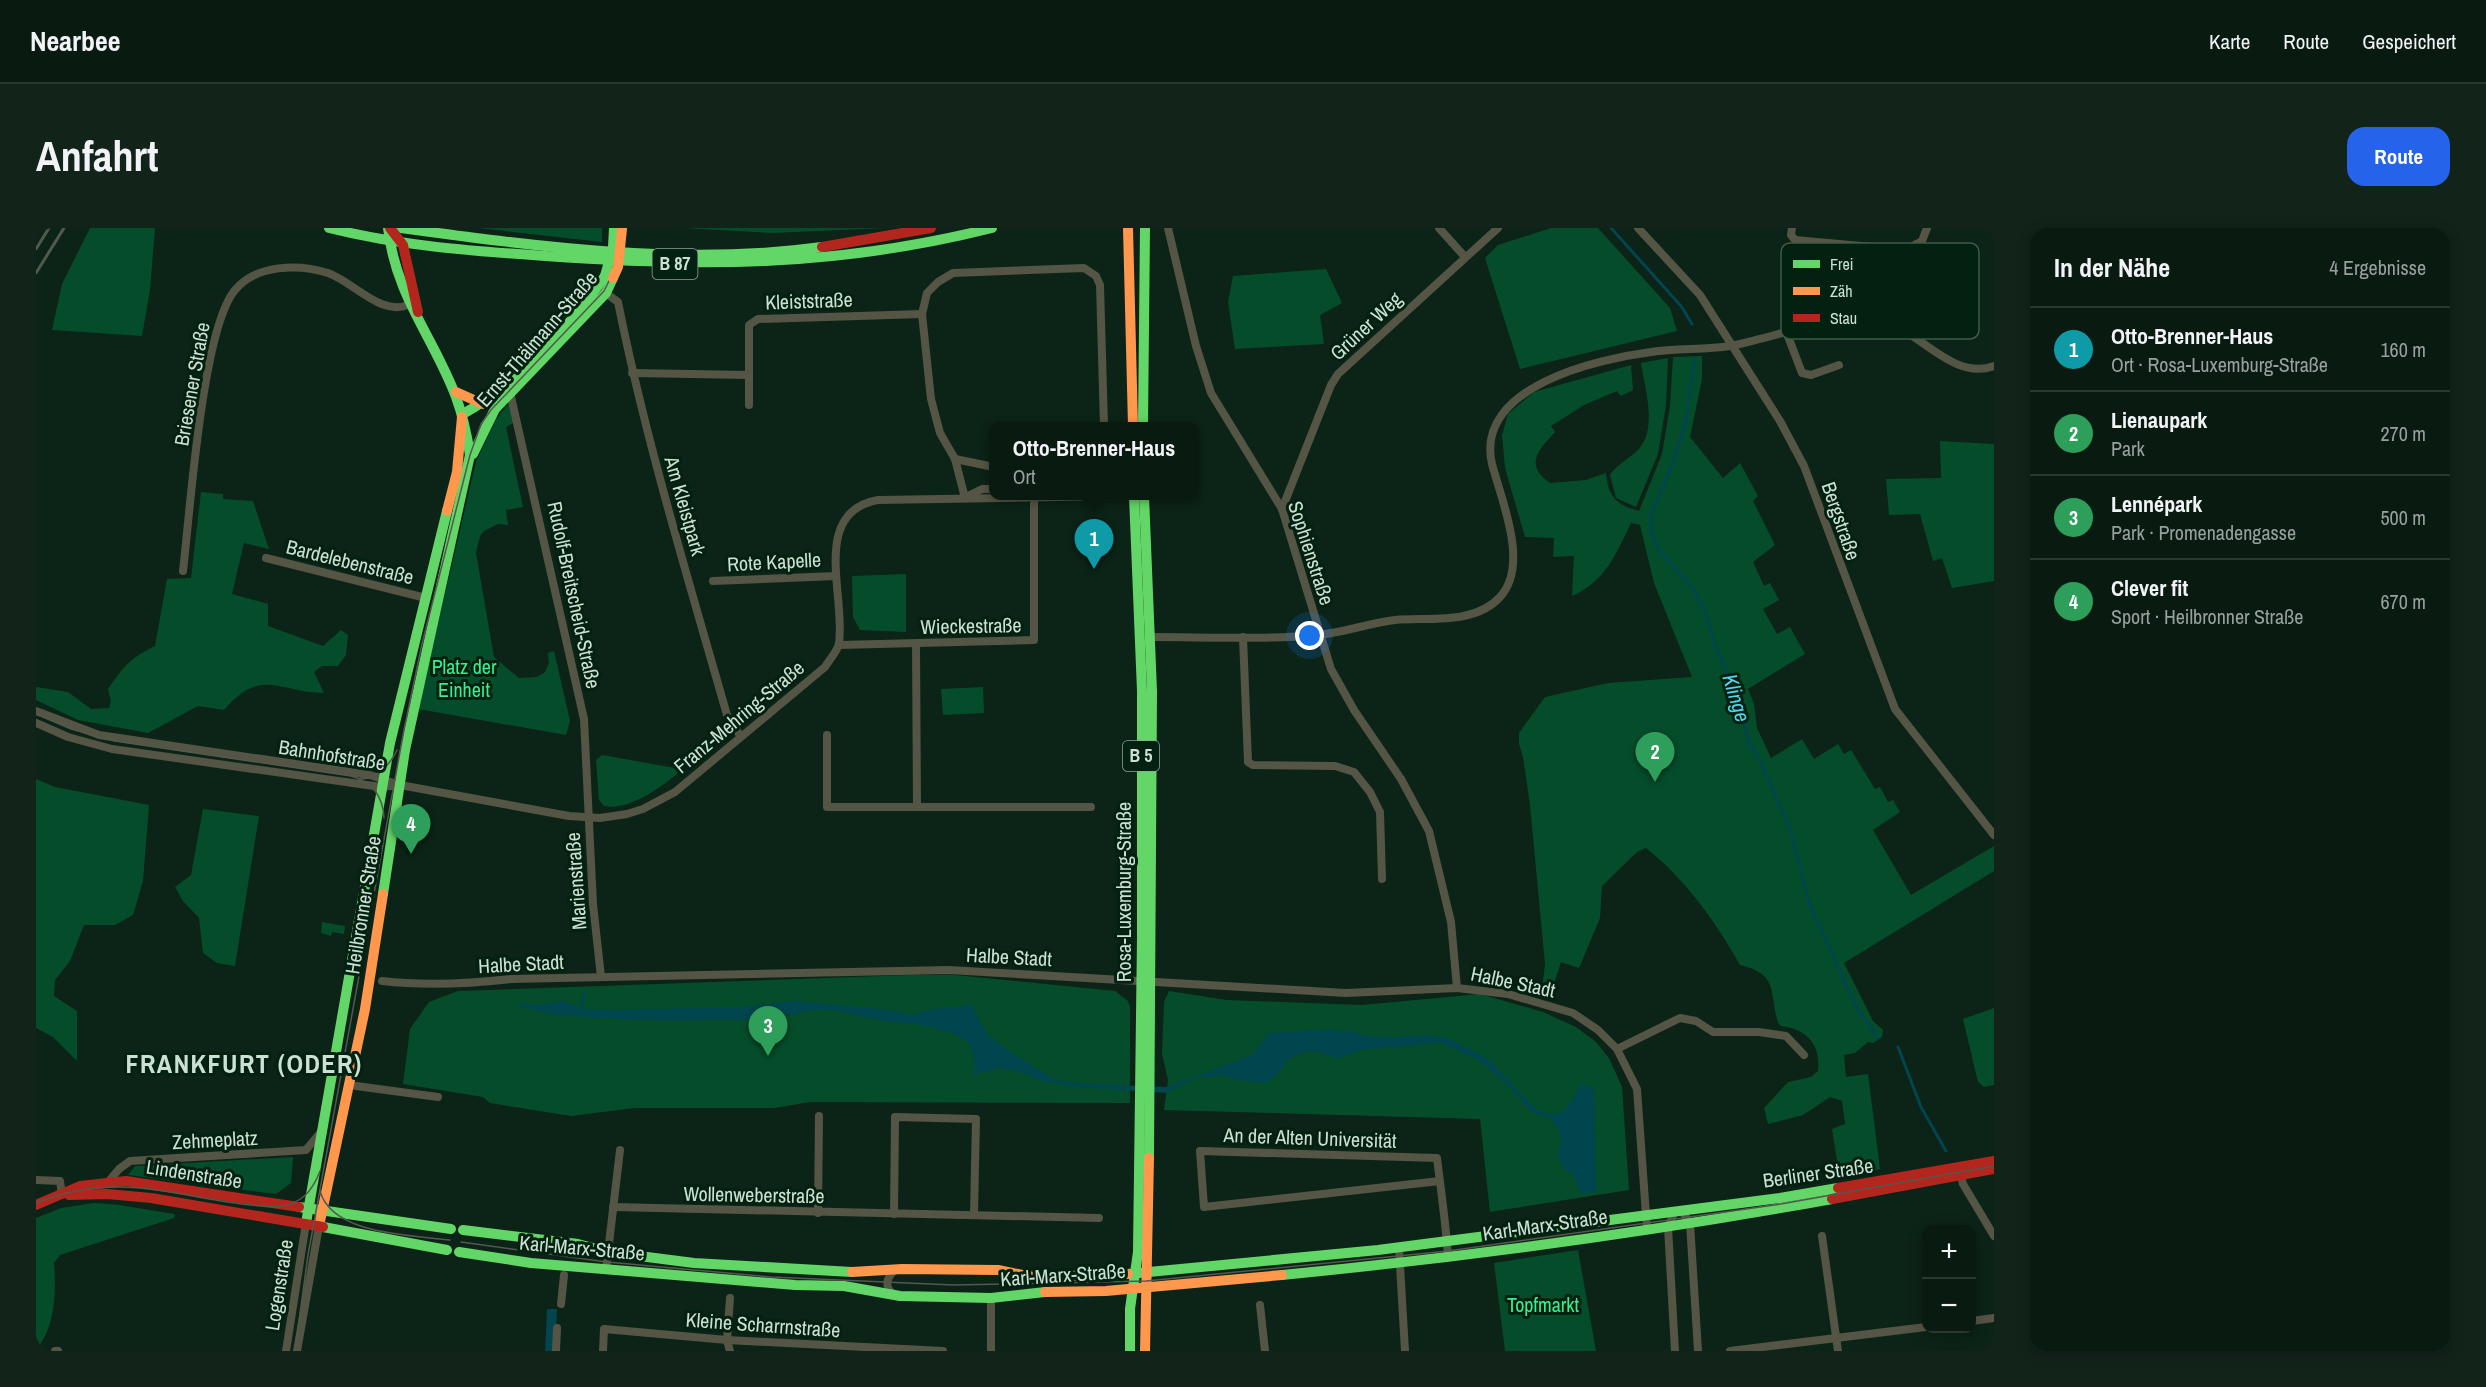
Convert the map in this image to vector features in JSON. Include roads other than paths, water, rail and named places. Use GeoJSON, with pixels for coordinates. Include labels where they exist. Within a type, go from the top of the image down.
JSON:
{"type":"FeatureCollection","features":[{"type":"Feature","properties":{"kind":"street","name":"B 87"},"geometry":{"type":"LineString","coordinates":[[329,228],[403,245],[613,262],[754,265],[878,254],[946,241],[992,228]]}},
{"type":"Feature","properties":{"kind":"street","name":"Heilbronner Straße"},"geometry":{"type":"LineString","coordinates":[[319,1226],[365,1009],[412,716],[470,466],[469,436],[456,392],[410,304],[388,242],[389,228]]}},
{"type":"Feature","properties":{"kind":"street","name":"Heilbronner Straße"},"geometry":{"type":"LineString","coordinates":[[389,228],[403,245],[420,321]]}},
{"type":"Feature","properties":{"kind":"street","name":"B 87"},"geometry":{"type":"LineString","coordinates":[[401,228],[550,245],[652,252],[750,254],[811,249],[932,228]]}},
{"type":"Feature","properties":{"kind":"street","name":"Ernst-Thälmann-Straße"},"geometry":{"type":"LineString","coordinates":[[470,466],[487,423],[509,387],[602,290],[609,277],[613,247],[619,228]]}},
{"type":"Feature","properties":{"kind":"street"},"geometry":{"type":"LineString","coordinates":[[1143,422],[1145,228]]}},
{"type":"Feature","properties":{"kind":"street","name":"Sophienstraße"},"geometry":{"type":"LineString","coordinates":[[1168,228],[1196,346],[1211,393],[1282,509],[1300,562],[1328,662],[1345,694],[1401,779],[1429,831],[1451,922],[1457,988]]}},
{"type":"Feature","properties":{"kind":"street"},"geometry":{"type":"LineString","coordinates":[[1439,228],[1465,257]]}},
{"type":"Feature","properties":{"kind":"street","name":"Grüner Weg"},"geometry":{"type":"LineString","coordinates":[[1282,509],[1331,385],[1338,374],[1498,228]]}},
{"type":"Feature","properties":{"kind":"street","name":"Bergstraße"},"geometry":{"type":"LineString","coordinates":[[1638,228],[1701,295],[1730,346],[1780,421],[1804,466],[1847,587],[1895,709],[1994,835]]}},
{"type":"Feature","properties":{"kind":"street"},"geometry":{"type":"LineString","coordinates":[[1792,228],[1791,235],[1795,240],[1828,243]]}},
{"type":"Feature","properties":{"kind":"street"},"geometry":{"type":"LineString","coordinates":[[1918,243],[1922,241],[1927,228]]}},
{"type":"Feature","properties":{"kind":"street"},"geometry":{"type":"LineString","coordinates":[[1128,229],[1133,422]]}},
{"type":"Feature","properties":{"kind":"street","name":"Briesener Straße"},"geometry":{"type":"LineString","coordinates":[[183,571],[209,367],[219,320],[236,288],[257,275],[280,268],[299,267],[338,277],[385,306],[402,308],[410,304]]}},
{"type":"Feature","properties":{"kind":"street"},"geometry":{"type":"LineString","coordinates":[[965,498],[955,459],[940,433],[932,399],[922,314],[927,292],[953,273],[1084,268],[1096,276],[1100,285],[1104,422]]}},
{"type":"Feature","properties":{"kind":"street","name":"Am Kleistpark"},"geometry":{"type":"LineString","coordinates":[[602,290],[618,302],[632,373],[658,474],[727,715],[741,737]]}},
{"type":"Feature","properties":{"kind":"street","name":"Kleiststraße"},"geometry":{"type":"LineString","coordinates":[[749,405],[749,325],[758,319],[922,314]]}},
{"type":"Feature","properties":{"kind":"street"},"geometry":{"type":"LineString","coordinates":[[1140,629],[1143,634],[1151,637],[1319,635],[1392,621],[1466,615],[1485,609],[1501,597],[1508,583],[1513,547],[1491,461],[1491,444],[1496,424],[1531,387],[1556,375],[1636,354],[1730,346],[1781,332]]}},
{"type":"Feature","properties":{"kind":"street"},"geometry":{"type":"LineString","coordinates":[[1789,339],[1802,373],[1811,375],[1839,365]]}},
{"type":"Feature","properties":{"kind":"street"},"geometry":{"type":"LineString","coordinates":[[1917,339],[1960,366],[1986,369],[1994,366]]}},
{"type":"Feature","properties":{"kind":"street"},"geometry":{"type":"LineString","coordinates":[[632,373],[749,375]]}},
{"type":"Feature","properties":{"kind":"street","name":"Ernst-Thälmann-Straße"},"geometry":{"type":"LineString","coordinates":[[487,423],[477,425],[469,422],[463,414],[509,387]]}},
{"type":"Feature","properties":{"kind":"street","name":"Rudolf-Breitscheid-Straße"},"geometry":{"type":"LineString","coordinates":[[509,387],[577,685],[586,745],[588,817]]}},
{"type":"Feature","properties":{"kind":"street","name":"Ernst-Thälmann-Straße"},"geometry":{"type":"LineString","coordinates":[[456,392],[483,404]]}},
{"type":"Feature","properties":{"kind":"street","name":"Heilbronner Straße"},"geometry":{"type":"LineString","coordinates":[[306,1223],[356,918],[382,782],[457,472],[463,414]]}},
{"type":"Feature","properties":{"kind":"street"},"geometry":{"type":"LineString","coordinates":[[955,459],[989,466]]}},
{"type":"Feature","properties":{"kind":"street"},"geometry":{"type":"LineString","coordinates":[[965,498],[982,489],[989,489]]}},
{"type":"Feature","properties":{"kind":"street"},"geometry":{"type":"LineString","coordinates":[[839,645],[836,539],[846,516],[861,503],[878,500],[989,498]]}},
{"type":"Feature","properties":{"kind":"street","name":"Wieckestraße"},"geometry":{"type":"LineString","coordinates":[[839,645],[1034,640],[1034,500]]}},
{"type":"Feature","properties":{"kind":"street","name":"Rosa-Luxemburg-Straße"},"geometry":{"type":"LineString","coordinates":[[1134,500],[1140,629],[1147,983]]}},
{"type":"Feature","properties":{"kind":"street","name":"Rosa-Luxemburg-Straße"},"geometry":{"type":"LineString","coordinates":[[1144,500],[1151,637],[1146,1100],[1141,1273],[1145,1288]]}},
{"type":"Feature","properties":{"kind":"street","name":"Bardelebenstraße"},"geometry":{"type":"LineString","coordinates":[[266,558],[426,598]]}},
{"type":"Feature","properties":{"kind":"street","name":"Rote Kapelle"},"geometry":{"type":"LineString","coordinates":[[713,582],[836,576]]}},
{"type":"Feature","properties":{"kind":"street"},"geometry":{"type":"LineString","coordinates":[[1243,637],[1248,762],[1253,765],[1335,766],[1354,772],[1370,792],[1380,812],[1382,879]]}},
{"type":"Feature","properties":{"kind":"street"},"geometry":{"type":"LineString","coordinates":[[916,643],[917,806]]}},
{"type":"Feature","properties":{"kind":"street","name":"Franz-Mehring-Straße"},"geometry":{"type":"LineString","coordinates":[[400,785],[588,817],[613,817],[643,809],[662,800],[825,667],[839,645]]}},
{"type":"Feature","properties":{"kind":"street","name":"Bahnhofstraße"},"geometry":{"type":"LineString","coordinates":[[36,711],[99,735],[400,785]]}},
{"type":"Feature","properties":{"kind":"street","name":"Bahnhofstraße"},"geometry":{"type":"LineString","coordinates":[[36,723],[68,737],[112,749],[382,782]]}},
{"type":"Feature","properties":{"kind":"street"},"geometry":{"type":"LineString","coordinates":[[827,735],[827,807],[1091,807]]}},
{"type":"Feature","properties":{"kind":"street","name":"Marienstraße"},"geometry":{"type":"LineString","coordinates":[[588,817],[593,904],[601,977]]}},
{"type":"Feature","properties":{"kind":"street","name":"Halbe Stadt"},"geometry":{"type":"LineString","coordinates":[[382,981],[414,985],[601,977],[949,970],[1346,993],[1457,988],[1508,994],[1573,1013],[1598,1030],[1617,1049],[1637,1089],[1647,1229]]}},
{"type":"Feature","properties":{"kind":"street"},"geometry":{"type":"LineString","coordinates":[[1617,1049],[1680,1018],[1696,1021],[1713,1032],[1759,1032],[1786,1036],[1804,1055]]}},
{"type":"Feature","properties":{"kind":"street"},"geometry":{"type":"LineString","coordinates":[[356,1086],[438,1097]]}},
{"type":"Feature","properties":{"kind":"street"},"geometry":{"type":"LineString","coordinates":[[819,1116],[819,1213]]}},
{"type":"Feature","properties":{"kind":"street"},"geometry":{"type":"LineString","coordinates":[[894,1214],[895,1117],[976,1119],[974,1214]]}},
{"type":"Feature","properties":{"kind":"street","name":"Zehmeplatz"},"geometry":{"type":"LineString","coordinates":[[109,1181],[130,1161],[306,1150],[321,1131]]}},
{"type":"Feature","properties":{"kind":"street"},"geometry":{"type":"LineString","coordinates":[[606,1269],[620,1150]]}},
{"type":"Feature","properties":{"kind":"street","name":"An der Alten Universität"},"geometry":{"type":"LineString","coordinates":[[1440,1181],[1204,1207],[1200,1151],[1437,1158],[1440,1181],[1447,1241],[1448,1257]]}},
{"type":"Feature","properties":{"kind":"street","name":"Berliner Straße"},"geometry":{"type":"LineString","coordinates":[[1668,1227],[1960,1172],[1994,1161]]}},
{"type":"Feature","properties":{"kind":"street","name":"Berliner Straße"},"geometry":{"type":"LineString","coordinates":[[1646,1214],[1994,1169]]}},
{"type":"Feature","properties":{"kind":"street"},"geometry":{"type":"LineString","coordinates":[[1960,1172],[1963,1184],[1994,1236]]}},
{"type":"Feature","properties":{"kind":"street"},"geometry":{"type":"LineString","coordinates":[[36,1180],[60,1181],[62,1195]]}},
{"type":"Feature","properties":{"kind":"street","name":"Lindenstraße"},"geometry":{"type":"LineString","coordinates":[[36,1205],[80,1186],[109,1181],[158,1185],[322,1211]]}},
{"type":"Feature","properties":{"kind":"street","name":"Lindenstraße"},"geometry":{"type":"LineString","coordinates":[[62,1195],[128,1195],[319,1226]]}},
{"type":"Feature","properties":{"kind":"street","name":"Wollenweberstraße"},"geometry":{"type":"LineString","coordinates":[[613,1207],[1099,1218]]}},
{"type":"Feature","properties":{"kind":"street"},"geometry":{"type":"LineString","coordinates":[[1675,1351],[1668,1227],[1678,1210],[1690,1223],[1698,1351]]}},
{"type":"Feature","properties":{"kind":"street","name":"Karl-Marx-Straße"},"geometry":{"type":"LineString","coordinates":[[322,1211],[578,1244],[608,1252],[694,1263],[865,1273],[896,1269],[998,1270],[1033,1277],[1141,1273],[1399,1248],[1646,1214]]}},
{"type":"Feature","properties":{"kind":"street","name":"Logenstraße"},"geometry":{"type":"LineString","coordinates":[[286,1351],[306,1223]]}},
{"type":"Feature","properties":{"kind":"street"},"geometry":{"type":"LineString","coordinates":[[319,1226],[447,1250]]}},
{"type":"Feature","properties":{"kind":"street","name":"Logenstraße"},"geometry":{"type":"LineString","coordinates":[[297,1351],[319,1226]]}},
{"type":"Feature","properties":{"kind":"street","name":"Karl-Marx-Straße"},"geometry":{"type":"LineString","coordinates":[[459,1252],[531,1263],[795,1285],[844,1286],[894,1295],[991,1298],[1025,1292],[1145,1288],[1400,1263],[1668,1227]]}},
{"type":"Feature","properties":{"kind":"street"},"geometry":{"type":"LineString","coordinates":[[1822,1236],[1838,1351]]}},
{"type":"Feature","properties":{"kind":"street"},"geometry":{"type":"LineString","coordinates":[[1399,1248],[1406,1351]]}},
{"type":"Feature","properties":{"kind":"street"},"geometry":{"type":"LineString","coordinates":[[894,1295],[887,1287],[887,1279],[896,1269]]}},
{"type":"Feature","properties":{"kind":"street","name":"Rosa-Luxemburg-Straße"},"geometry":{"type":"LineString","coordinates":[[1133,1289],[1141,1273]]}},
{"type":"Feature","properties":{"kind":"street"},"geometry":{"type":"LineString","coordinates":[[561,1304],[564,1275]]}},
{"type":"Feature","properties":{"kind":"street","name":"B 5"},"geometry":{"type":"LineString","coordinates":[[1145,1288],[1145,1351]]}},
{"type":"Feature","properties":{"kind":"street","name":"B 5"},"geometry":{"type":"LineString","coordinates":[[1130,1351],[1130,1309],[1133,1289]]}},
{"type":"Feature","properties":{"kind":"street"},"geometry":{"type":"LineString","coordinates":[[730,1298],[727,1340],[730,1351]]}},
{"type":"Feature","properties":{"kind":"street"},"geometry":{"type":"LineString","coordinates":[[991,1298],[991,1351]]}},
{"type":"Feature","properties":{"kind":"street"},"geometry":{"type":"LineString","coordinates":[[1260,1305],[1265,1351]]}},
{"type":"Feature","properties":{"kind":"street"},"geometry":{"type":"LineString","coordinates":[[1976,1320],[1994,1318]]}},
{"type":"Feature","properties":{"kind":"street"},"geometry":{"type":"LineString","coordinates":[[556,1351],[557,1328]]}},
{"type":"Feature","properties":{"kind":"street"},"geometry":{"type":"LineString","coordinates":[[1730,1351],[1836,1340],[1922,1328]]}},
{"type":"Feature","properties":{"kind":"street","name":"Kleine Scharrnstraße"},"geometry":{"type":"LineString","coordinates":[[603,1351],[604,1329],[727,1340],[943,1351]]}},
{"type":"Feature","properties":{"kind":"water"},"geometry":{"type":"Polygon","coordinates":[[[562,1001],[585,1009],[609,1010],[742,1007],[794,1001],[890,1010],[911,1015],[928,1010],[971,1005],[988,1035],[1013,1054],[1056,1080],[1084,1084],[1167,1087],[1252,1055],[1269,1033],[1328,1029],[1383,1038],[1423,1035],[1442,1037],[1462,1045],[1495,1066],[1534,1107],[1548,1114],[1555,1114],[1566,1109],[1582,1084],[1594,1088],[1596,1192],[1581,1194],[1572,1174],[1564,1169],[1558,1158],[1561,1142],[1559,1130],[1550,1118],[1533,1113],[1509,1086],[1477,1059],[1441,1043],[1360,1050],[1338,1059],[1320,1052],[1304,1052],[1288,1060],[1276,1076],[1266,1083],[1241,1081],[1227,1076],[1199,1077],[1166,1093],[1080,1087],[1041,1081],[1018,1071],[999,1068],[973,1075],[975,1063],[969,1043],[949,1032],[928,1026],[883,1021],[847,1013],[818,1010],[766,1019],[657,1020],[567,1016],[540,1012],[514,1004],[537,1005],[562,1001]]]}},
{"type":"Feature","properties":{"kind":"water"},"geometry":{"type":"Polygon","coordinates":[[[547,1309],[557,1309],[555,1351],[545,1351],[547,1309]]]}},
{"type":"Feature","properties":{"kind":"waterway","name":"Klinge"},"geometry":{"type":"LineString","coordinates":[[1611,228],[1681,306],[1692,324]]}},
{"type":"Feature","properties":{"kind":"waterway","name":"Klinge"},"geometry":{"type":"LineString","coordinates":[[1695,359],[1686,420],[1674,461],[1651,514],[1651,531],[1659,551],[1693,588],[1703,608],[1719,655],[1739,697],[1748,740],[1762,765],[1791,831],[1808,900],[1857,1009],[1878,1038]]}},
{"type":"Feature","properties":{"kind":"waterway"},"geometry":{"type":"LineString","coordinates":[[582,1008],[584,992]]}},
{"type":"Feature","properties":{"kind":"waterway","name":"Klinge"},"geometry":{"type":"LineString","coordinates":[[1898,1047],[1921,1107],[1946,1151]]}},
{"type":"Feature","properties":{"kind":"tram line"},"geometry":{"type":"LineString","coordinates":[[295,1351],[308,1255],[404,730],[422,644],[470,455],[481,424],[491,410],[604,291],[616,267],[620,228]]}},
{"type":"Feature","properties":{"kind":"tram line"},"geometry":{"type":"LineString","coordinates":[[36,714],[71,729],[115,741],[351,776],[365,782],[379,796],[384,818]]}},
{"type":"Feature","properties":{"kind":"tram line"},"geometry":{"type":"LineString","coordinates":[[359,779],[377,774],[391,761],[397,750]]}},
{"type":"Feature","properties":{"kind":"tram line"},"geometry":{"type":"LineString","coordinates":[[461,1242],[607,1262],[771,1277],[953,1285],[1146,1281],[1448,1251],[1781,1204],[1994,1166]]}},
{"type":"Feature","properties":{"kind":"tram line"},"geometry":{"type":"LineString","coordinates":[[36,1203],[69,1192],[129,1187],[278,1207],[293,1203],[305,1196],[320,1171]]}},
{"type":"Feature","properties":{"kind":"tram line"},"geometry":{"type":"LineString","coordinates":[[320,1191],[327,1206],[340,1217],[356,1225],[395,1234],[450,1240]]}},
{"type":"Feature","properties":{"kind":"railway"},"geometry":{"type":"LineString","coordinates":[[36,249],[49,228]]}},
{"type":"Feature","properties":{"kind":"railway"},"geometry":{"type":"LineString","coordinates":[[36,273],[64,228]]}},
{"type":"Feature","properties":{"kind":"place","name":"Otto-Brenner-Haus"},"geometry":{"type":"Point","coordinates":[1094,569]}},
{"type":"Feature","properties":{"kind":"place","name":"Lienaupark"},"geometry":{"type":"Point","coordinates":[1655,782]}},
{"type":"Feature","properties":{"kind":"place","name":"Clever fit"},"geometry":{"type":"Point","coordinates":[411,854]}},
{"type":"Feature","properties":{"kind":"place","name":"Lennépark"},"geometry":{"type":"Point","coordinates":[768,1056]}},
{"type":"Feature","properties":{"kind":"district","name":"FRANKFURT (ODER)"},"geometry":{"type":"Point","coordinates":[244,1064]}},
{"type":"Feature","properties":{"kind":"park label","name":"Platz der Einheit"},"geometry":{"type":"Point","coordinates":[464,678]}},
{"type":"Feature","properties":{"kind":"park label","name":"Topfmarkt"},"geometry":{"type":"Point","coordinates":[1543,1305]}}]}
